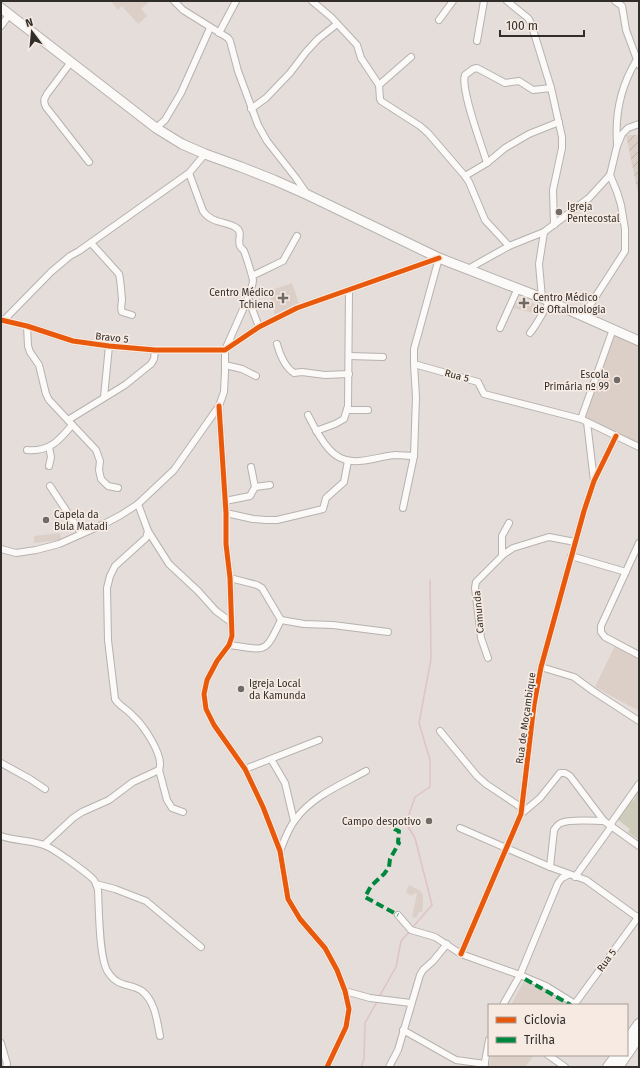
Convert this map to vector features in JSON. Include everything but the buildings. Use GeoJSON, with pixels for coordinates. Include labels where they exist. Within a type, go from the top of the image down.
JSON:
{"type":"FeatureCollection","features":[{"type":"Feature","properties":{"kind":"main road"},"geometry":{"type":"LineString","coordinates":[[1,8],[156,128],[182,144],[308,195],[439,258],[518,288],[639,341]]}},
{"type":"Feature","properties":{"kind":"main road"},"geometry":{"type":"LineString","coordinates":[[628,1040],[639,1024]]}},
{"type":"Feature","properties":{"kind":"main road"},"geometry":{"type":"LineString","coordinates":[[628,1051],[639,1036]]}},
{"type":"Feature","properties":{"kind":"main road"},"geometry":{"type":"LineString","coordinates":[[608,1067],[616,1056]]}},
{"type":"Feature","properties":{"kind":"main road"},"geometry":{"type":"LineString","coordinates":[[618,1067],[625,1056]]}},
{"type":"Feature","properties":{"kind":"street"},"geometry":{"type":"LineString","coordinates":[[174,1],[183,10],[228,38],[232,45],[238,71],[258,125],[267,141],[308,195]]}},
{"type":"Feature","properties":{"kind":"street"},"geometry":{"type":"LineString","coordinates":[[219,33],[236,1]]}},
{"type":"Feature","properties":{"kind":"street"},"geometry":{"type":"LineString","coordinates":[[312,1],[357,45],[360,58],[379,85],[381,101],[420,126],[428,133],[465,176],[485,220],[509,246]]}},
{"type":"Feature","properties":{"kind":"street"},"geometry":{"type":"LineString","coordinates":[[439,20],[453,1]]}},
{"type":"Feature","properties":{"kind":"street"},"geometry":{"type":"LineString","coordinates":[[477,41],[484,1]]}},
{"type":"Feature","properties":{"kind":"street"},"geometry":{"type":"LineString","coordinates":[[507,1],[531,22],[551,88],[559,122],[562,137],[562,148],[553,190],[554,225]]}},
{"type":"Feature","properties":{"kind":"street"},"geometry":{"type":"LineString","coordinates":[[615,1],[623,3],[626,30],[638,63],[626,82],[618,107],[616,129],[617,146]]}},
{"type":"Feature","properties":{"kind":"street"},"geometry":{"type":"LineString","coordinates":[[1,26],[9,15]]}},
{"type":"Feature","properties":{"kind":"street"},"geometry":{"type":"LineString","coordinates":[[251,108],[266,98],[290,73],[318,39],[337,24]]}},
{"type":"Feature","properties":{"kind":"street"},"geometry":{"type":"LineString","coordinates":[[156,128],[165,120],[182,93],[210,28]]}},
{"type":"Feature","properties":{"kind":"street"},"geometry":{"type":"LineString","coordinates":[[379,85],[411,57]]}},
{"type":"Feature","properties":{"kind":"street"},"geometry":{"type":"LineString","coordinates":[[71,62],[47,94],[44,99],[44,103],[89,162]]}},
{"type":"Feature","properties":{"kind":"street"},"geometry":{"type":"LineString","coordinates":[[487,162],[469,106],[464,81],[465,75],[477,68],[505,83],[519,81],[533,90],[551,88]]}},
{"type":"Feature","properties":{"kind":"street"},"geometry":{"type":"LineString","coordinates":[[465,176],[529,134],[559,122]]}},
{"type":"Feature","properties":{"kind":"street"},"geometry":{"type":"LineString","coordinates":[[468,269],[509,246],[544,232],[589,198],[610,175],[617,146],[622,134],[628,128],[639,124]]}},
{"type":"Feature","properties":{"kind":"street"},"geometry":{"type":"LineString","coordinates":[[2,320],[51,272],[70,256],[91,243],[189,173],[205,154]]}},
{"type":"Feature","properties":{"kind":"street"},"geometry":{"type":"LineString","coordinates":[[1,549],[16,552],[36,550],[59,544],[110,521],[138,504],[174,470],[219,406],[224,392],[225,350],[248,298],[252,286],[252,276],[244,251],[240,247],[239,242],[241,234],[239,230],[236,227],[206,216],[189,173]]}},
{"type":"Feature","properties":{"kind":"street"},"geometry":{"type":"LineString","coordinates":[[583,316],[625,251],[626,241],[621,205],[610,175]]}},
{"type":"Feature","properties":{"kind":"street"},"geometry":{"type":"LineString","coordinates":[[530,333],[537,324],[546,300],[539,264],[544,232]]}},
{"type":"Feature","properties":{"kind":"street"},"geometry":{"type":"LineString","coordinates":[[252,276],[283,262],[298,236]]}},
{"type":"Feature","properties":{"kind":"street"},"geometry":{"type":"LineString","coordinates":[[91,243],[119,274],[121,281],[121,310],[122,312],[132,315]]}},
{"type":"Feature","properties":{"kind":"street"},"geometry":{"type":"LineString","coordinates":[[225,350],[259,327],[304,306],[439,258]]}},
{"type":"Feature","properties":{"kind":"street"},"geometry":{"type":"LineString","coordinates":[[403,508],[414,456],[416,398],[414,348],[439,258]]}},
{"type":"Feature","properties":{"kind":"street"},"geometry":{"type":"LineString","coordinates":[[500,328],[518,288]]}},
{"type":"Feature","properties":{"kind":"street"},"geometry":{"type":"LineString","coordinates":[[316,431],[336,424],[344,419],[348,406],[349,291]]}},
{"type":"Feature","properties":{"kind":"street"},"geometry":{"type":"LineString","coordinates":[[248,298],[259,327]]}},
{"type":"Feature","properties":{"kind":"street","name":"Bravo 5"},"geometry":{"type":"LineString","coordinates":[[2,320],[27,326],[73,341],[109,346],[155,350],[225,350]]}},
{"type":"Feature","properties":{"kind":"street"},"geometry":{"type":"LineString","coordinates":[[27,326],[28,346],[30,352],[39,365],[46,394],[54,407],[96,450],[100,461],[99,470],[101,479],[108,486],[118,488]]}},
{"type":"Feature","properties":{"kind":"street"},"geometry":{"type":"LineString","coordinates":[[581,419],[613,329]]}},
{"type":"Feature","properties":{"kind":"street"},"geometry":{"type":"LineString","coordinates":[[277,344],[279,352],[290,370],[294,373],[302,372],[326,375],[349,374]]}},
{"type":"Feature","properties":{"kind":"street"},"geometry":{"type":"LineString","coordinates":[[104,397],[109,346]]}},
{"type":"Feature","properties":{"kind":"street"},"geometry":{"type":"LineString","coordinates":[[27,450],[38,451],[49,447],[59,439],[70,422],[151,364],[154,359],[155,350]]}},
{"type":"Feature","properties":{"kind":"street"},"geometry":{"type":"LineString","coordinates":[[349,356],[383,357]]}},
{"type":"Feature","properties":{"kind":"street","name":"Rua 5"},"geometry":{"type":"LineString","coordinates":[[414,364],[478,382],[484,394],[581,419],[639,447]]}},
{"type":"Feature","properties":{"kind":"street"},"geometry":{"type":"LineString","coordinates":[[225,365],[242,369],[256,376]]}},
{"type":"Feature","properties":{"kind":"street"},"geometry":{"type":"LineString","coordinates":[[219,406],[226,513],[226,544],[230,578],[232,636],[229,645],[207,680],[204,694],[206,709],[214,725],[245,769],[263,807],[280,851],[288,899],[300,919],[324,948],[337,970],[345,990],[349,1009],[346,1027],[327,1067]]}},
{"type":"Feature","properties":{"kind":"street"},"geometry":{"type":"LineString","coordinates":[[347,410],[368,410]]}},
{"type":"Feature","properties":{"kind":"street"},"geometry":{"type":"LineString","coordinates":[[308,416],[316,431],[330,450],[340,458],[348,461],[365,461],[396,455],[414,456]]}},
{"type":"Feature","properties":{"kind":"street"},"geometry":{"type":"LineString","coordinates":[[587,422],[594,481]]}},
{"type":"Feature","properties":{"kind":"street","name":"Rua de Moçambique"},"geometry":{"type":"LineString","coordinates":[[461,954],[507,848],[521,811],[534,705],[541,666],[575,542],[594,481],[616,436]]}},
{"type":"Feature","properties":{"kind":"street"},"geometry":{"type":"LineString","coordinates":[[49,447],[51,457],[49,466]]}},
{"type":"Feature","properties":{"kind":"street"},"geometry":{"type":"LineString","coordinates":[[226,513],[253,519],[277,520],[323,509],[326,498],[344,482],[348,461]]}},
{"type":"Feature","properties":{"kind":"street"},"geometry":{"type":"LineString","coordinates":[[225,501],[250,496],[255,487],[251,467]]}},
{"type":"Feature","properties":{"kind":"street"},"geometry":{"type":"LineString","coordinates":[[255,487],[270,485]]}},
{"type":"Feature","properties":{"kind":"street"},"geometry":{"type":"LineString","coordinates":[[50,486],[81,533]]}},
{"type":"Feature","properties":{"kind":"street"},"geometry":{"type":"LineString","coordinates":[[138,504],[148,531],[169,564],[198,591],[216,611],[231,622]]}},
{"type":"Feature","properties":{"kind":"street"},"geometry":{"type":"LineString","coordinates":[[502,555],[502,536],[509,523]]}},
{"type":"Feature","properties":{"kind":"street"},"geometry":{"type":"LineString","coordinates":[[148,531],[146,538],[115,566],[110,576],[107,588],[108,640],[115,699],[118,705],[134,717],[152,742],[161,761],[159,770],[167,800],[172,808],[183,812]]}},
{"type":"Feature","properties":{"kind":"street","name":"Camunda"},"geometry":{"type":"LineString","coordinates":[[488,658],[480,638],[475,588],[476,582],[502,555],[513,548],[549,537],[575,542]]}},
{"type":"Feature","properties":{"kind":"street"},"geometry":{"type":"LineString","coordinates":[[639,543],[601,626],[601,632],[605,637],[639,655]]}},
{"type":"Feature","properties":{"kind":"street"},"geometry":{"type":"LineString","coordinates":[[571,556],[626,572]]}},
{"type":"Feature","properties":{"kind":"street"},"geometry":{"type":"LineString","coordinates":[[230,578],[257,585],[262,588],[281,620],[304,624],[333,625],[388,632]]}},
{"type":"Feature","properties":{"kind":"street"},"geometry":{"type":"LineString","coordinates":[[229,645],[262,649],[270,643],[281,620]]}},
{"type":"Feature","properties":{"kind":"street"},"geometry":{"type":"LineString","coordinates":[[541,666],[574,677],[639,721]]}},
{"type":"Feature","properties":{"kind":"street"},"geometry":{"type":"LineString","coordinates":[[440,731],[477,776],[521,811],[540,798],[562,772],[570,776],[604,821],[639,846]]}},
{"type":"Feature","properties":{"kind":"street"},"geometry":{"type":"LineString","coordinates":[[245,769],[319,740]]}},
{"type":"Feature","properties":{"kind":"street"},"geometry":{"type":"LineString","coordinates":[[272,759],[285,783],[294,821]]}},
{"type":"Feature","properties":{"kind":"street"},"geometry":{"type":"LineString","coordinates":[[1,763],[45,789]]}},
{"type":"Feature","properties":{"kind":"street"},"geometry":{"type":"LineString","coordinates":[[44,845],[73,818],[82,812],[109,800],[133,782],[159,770]]}},
{"type":"Feature","properties":{"kind":"street"},"geometry":{"type":"LineString","coordinates":[[280,851],[294,821],[312,802],[366,771]]}},
{"type":"Feature","properties":{"kind":"street"},"geometry":{"type":"LineString","coordinates":[[575,877],[611,827],[612,822],[639,784]]}},
{"type":"Feature","properties":{"kind":"street"},"geometry":{"type":"LineString","coordinates":[[550,868],[554,830],[557,825],[568,821],[604,821]]}},
{"type":"Feature","properties":{"kind":"street"},"geometry":{"type":"LineString","coordinates":[[460,828],[550,868],[586,880],[638,916]]}},
{"type":"Feature","properties":{"kind":"street"},"geometry":{"type":"LineString","coordinates":[[1,836],[44,845],[70,861],[93,879],[96,884],[103,961],[108,972],[116,982],[141,991],[150,1000],[160,1036]]}},
{"type":"Feature","properties":{"kind":"street"},"geometry":{"type":"LineString","coordinates":[[503,1004],[520,975],[558,883],[568,874]]}},
{"type":"Feature","properties":{"kind":"street"},"geometry":{"type":"LineString","coordinates":[[96,884],[115,889],[146,901],[201,947]]}},
{"type":"Feature","properties":{"kind":"street"},"geometry":{"type":"LineString","coordinates":[[398,915],[411,930],[435,937],[461,954],[546,986],[573,1004]]}},
{"type":"Feature","properties":{"kind":"street","name":"Rua 5"},"geometry":{"type":"LineString","coordinates":[[575,1004],[638,916]]}},
{"type":"Feature","properties":{"kind":"street"},"geometry":{"type":"LineString","coordinates":[[389,1067],[398,1050],[420,974],[447,944]]}},
{"type":"Feature","properties":{"kind":"street"},"geometry":{"type":"LineString","coordinates":[[345,990],[370,998],[411,1003]]}},
{"type":"Feature","properties":{"kind":"street"},"geometry":{"type":"LineString","coordinates":[[403,1030],[456,1060],[484,1066],[488,1045]]}},
{"type":"Feature","properties":{"kind":"street"},"geometry":{"type":"LineString","coordinates":[[1,1042],[7,1064],[6,1067]]}},
{"type":"Feature","properties":{"kind":"street"},"geometry":{"type":"LineString","coordinates":[[549,1056],[565,1067]]}},
{"type":"Feature","properties":{"kind":"shaded area"},"geometry":{"type":"Polygon","coordinates":[[[111,1],[150,1],[141,9],[147,16],[138,24],[122,6],[118,10],[111,1]]]}},
{"type":"Feature","properties":{"kind":"shaded area"},"geometry":{"type":"Polygon","coordinates":[[[626,135],[639,135],[639,198],[626,135]]]}},
{"type":"Feature","properties":{"kind":"shaded area","name":"Centro Médico Tchiena"},"geometry":{"type":"Polygon","coordinates":[[[292,283],[299,304],[275,316],[269,291],[292,283]]]}},
{"type":"Feature","properties":{"kind":"shaded area","name":"Centro Médico de Oftalmologia"},"geometry":{"type":"Polygon","coordinates":[[[520,299],[544,307],[538,314],[513,308],[520,299]]]}},
{"type":"Feature","properties":{"kind":"shaded area","name":"Escola Primária nº 99"},"geometry":{"type":"Polygon","coordinates":[[[613,329],[639,341],[639,447],[581,419],[613,329]]]}},
{"type":"Feature","properties":{"kind":"shaded area"},"geometry":{"type":"Polygon","coordinates":[[[60,533],[61,540],[34,543],[34,536],[60,533]]]}},
{"type":"Feature","properties":{"kind":"shaded area"},"geometry":{"type":"Polygon","coordinates":[[[615,646],[639,659],[639,711],[595,687],[615,646]]]}},
{"type":"Feature","properties":{"kind":"shaded area"},"geometry":{"type":"Polygon","coordinates":[[[637,791],[639,792],[639,840],[628,832],[630,829],[617,819],[631,800],[633,801],[636,797],[634,796],[637,791]]]}},
{"type":"Feature","properties":{"kind":"shaded area"},"geometry":{"type":"Polygon","coordinates":[[[409,885],[421,891],[423,894],[422,912],[419,912],[416,918],[412,917],[417,894],[412,894],[411,896],[406,892],[409,885]]]}},
{"type":"Feature","properties":{"kind":"shaded area"},"geometry":{"type":"Polygon","coordinates":[[[525,979],[527,982],[544,990],[565,1004],[512,1004],[525,979]]]}},
{"type":"Feature","properties":{"kind":"shaded area"},"geometry":{"type":"Polygon","coordinates":[[[492,1056],[533,1056],[525,1067],[489,1066],[492,1056]]]}},
{"type":"Feature","properties":{"kind":"waterway"},"geometry":{"type":"LineString","coordinates":[[412,928],[432,905],[415,838],[406,823],[415,797],[430,787],[430,760],[419,723],[431,659],[430,580]]}},
{"type":"Feature","properties":{"kind":"waterway"},"geometry":{"type":"LineString","coordinates":[[379,997],[396,967],[401,941],[410,931]]}},
{"type":"Feature","properties":{"kind":"waterway"},"geometry":{"type":"LineString","coordinates":[[361,1067],[364,1059],[365,1023],[378,1000]]}},
{"type":"Feature","properties":{"kind":"marked path"},"geometry":{"type":"LineString","coordinates":[[394,829],[399,831],[399,843],[390,859],[389,867],[371,886],[365,897],[398,915]]}},
{"type":"Feature","properties":{"kind":"marked path"},"geometry":{"type":"LineString","coordinates":[[525,979],[569,1004]]}},
{"type":"Feature","properties":{"kind":"cycle path"},"geometry":{"type":"LineString","coordinates":[[1,320],[27,326],[73,341],[109,346],[155,350],[225,350],[259,327],[297,308],[439,258]]}},
{"type":"Feature","properties":{"kind":"cycle path"},"geometry":{"type":"LineString","coordinates":[[219,406],[226,513],[226,544],[230,578],[232,636],[229,645],[217,661],[207,680],[204,694],[206,709],[214,725],[245,769],[263,807],[280,851],[288,899],[300,919],[325,948],[337,970],[345,991],[349,1009],[346,1027],[327,1067]]}},
{"type":"Feature","properties":{"kind":"cycle path"},"geometry":{"type":"LineString","coordinates":[[461,954],[521,814],[534,705],[541,667],[584,511],[594,481],[616,436]]}},
{"type":"Feature","properties":{"kind":"place","name":"Igreja Pentecostal"},"geometry":{"type":"Point","coordinates":[559,212]}},
{"type":"Feature","properties":{"kind":"place","name":"Centro Médico Tchiena"},"geometry":{"type":"Point","coordinates":[283,298]}},
{"type":"Feature","properties":{"kind":"place","name":"Centro Médico de Oftalmologia"},"geometry":{"type":"Point","coordinates":[524,303]}},
{"type":"Feature","properties":{"kind":"place","name":"Escola Primária nº 99"},"geometry":{"type":"Point","coordinates":[617,380]}},
{"type":"Feature","properties":{"kind":"place","name":"Capela da Bula Matadi"},"geometry":{"type":"Point","coordinates":[46,520]}},
{"type":"Feature","properties":{"kind":"place","name":"Igreja Local da Kamunda"},"geometry":{"type":"Point","coordinates":[241,689]}},
{"type":"Feature","properties":{"kind":"place","name":"Campo despotivo"},"geometry":{"type":"Point","coordinates":[429,821]}}]}
